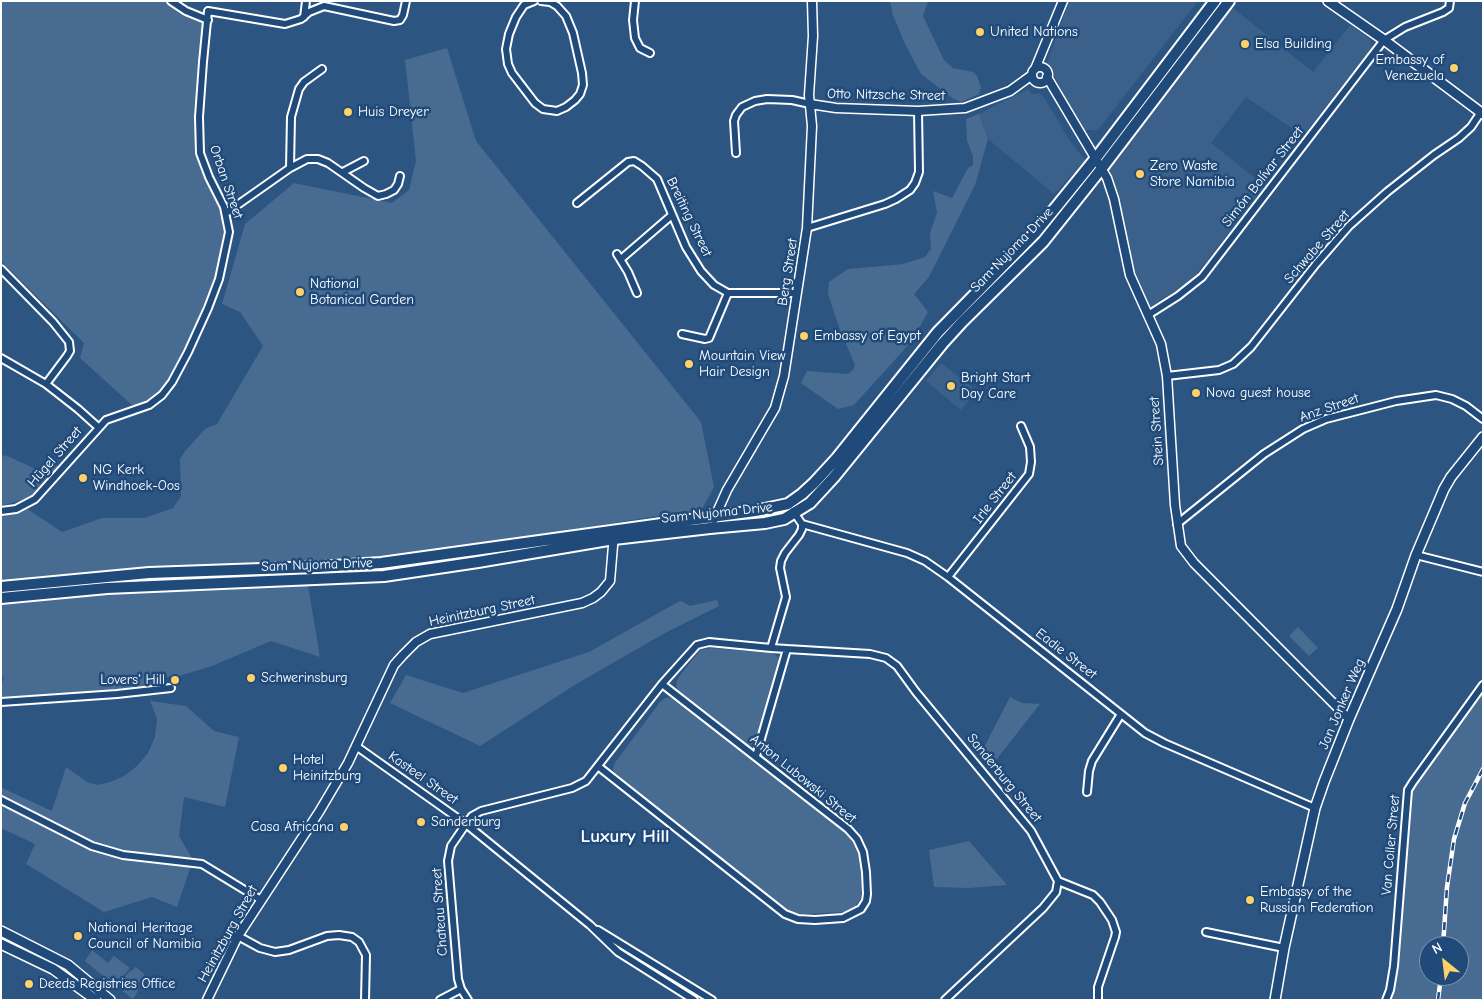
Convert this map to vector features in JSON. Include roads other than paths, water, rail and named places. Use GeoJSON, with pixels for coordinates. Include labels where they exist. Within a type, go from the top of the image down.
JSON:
{"type":"FeatureCollection","features":[{"type":"Feature","properties":{"kind":"highway","name":"Sam Nujoma Drive"},"geometry":{"type":"LineString","coordinates":[[1,598],[107,588],[384,576],[478,562],[715,515],[774,508],[788,504],[814,483],[938,332],[1035,234],[1096,158],[1214,1]]}},
{"type":"Feature","properties":{"kind":"highway","name":"Sam Nujoma Drive"},"geometry":{"type":"LineString","coordinates":[[1,587],[149,573],[381,563],[614,534],[775,522],[795,514],[810,503],[834,477],[962,322],[1043,242],[1229,1]]}},
{"type":"Feature","properties":{"kind":"main road"},"geometry":{"type":"LineString","coordinates":[[1328,1],[1482,113]]}},
{"type":"Feature","properties":{"kind":"main road","name":"Jan Jonker Weg"},"geometry":{"type":"LineString","coordinates":[[1275,1000],[1284,948],[1315,808],[1349,719],[1397,610],[1416,555],[1451,477],[1483,437]]}},
{"type":"Feature","properties":{"kind":"main road"},"geometry":{"type":"LineString","coordinates":[[1,931],[68,965],[110,1000]]}},
{"type":"Feature","properties":{"kind":"main road"},"geometry":{"type":"LineString","coordinates":[[1,944],[53,969],[96,1000]]}},
{"type":"Feature","properties":{"kind":"street"},"geometry":{"type":"LineString","coordinates":[[172,1],[186,11],[208,20],[208,11],[285,24],[292,23],[314,9],[324,6],[394,21],[400,20],[404,15],[406,1]]}},
{"type":"Feature","properties":{"kind":"street"},"geometry":{"type":"LineString","coordinates":[[304,17],[306,1]]}},
{"type":"Feature","properties":{"kind":"street"},"geometry":{"type":"LineString","coordinates":[[534,1],[524,3],[516,17],[506,42],[508,64],[512,73],[536,103],[543,109],[558,111],[566,107],[580,94],[583,85],[582,73],[573,33],[566,16],[557,6],[550,2],[541,1]]}},
{"type":"Feature","properties":{"kind":"street"},"geometry":{"type":"LineString","coordinates":[[634,1],[633,20],[635,38],[640,48],[650,54]]}},
{"type":"Feature","properties":{"kind":"street","name":"Berg Street"},"geometry":{"type":"LineString","coordinates":[[710,528],[726,490],[777,402],[784,376],[807,228],[812,126],[810,104],[813,36],[812,1]]}},
{"type":"Feature","properties":{"kind":"street"},"geometry":{"type":"LineString","coordinates":[[1037,75],[1043,49],[1063,1]]}},
{"type":"Feature","properties":{"kind":"street"},"geometry":{"type":"LineString","coordinates":[[1384,40],[1406,27],[1444,12],[1449,8],[1450,1]]}},
{"type":"Feature","properties":{"kind":"street","name":"Orban Street"},"geometry":{"type":"LineString","coordinates":[[98,427],[106,420],[149,405],[162,395],[172,382],[198,334],[219,279],[229,232],[226,213],[200,153],[199,118],[208,20]]}},
{"type":"Feature","properties":{"kind":"street","name":"Simón Bolívar Street"},"geometry":{"type":"LineString","coordinates":[[1148,314],[1178,296],[1202,277],[1384,40]]}},
{"type":"Feature","properties":{"kind":"street"},"geometry":{"type":"LineString","coordinates":[[290,168],[291,117],[299,89],[304,82],[322,69]]}},
{"type":"Feature","properties":{"kind":"street","name":"Stein Street"},"geometry":{"type":"LineString","coordinates":[[1058,95],[1037,75],[1046,70],[1047,77],[1058,95],[1102,168],[1112,193],[1130,275],[1161,344],[1167,376],[1177,524],[1181,546],[1184,552],[1349,719]]}},
{"type":"Feature","properties":{"kind":"street","name":"Otto Nitzsche Street"},"geometry":{"type":"LineString","coordinates":[[810,104],[836,108],[918,111],[971,107],[998,96],[1037,75]]}},
{"type":"Feature","properties":{"kind":"street"},"geometry":{"type":"LineString","coordinates":[[736,153],[734,121],[742,107],[755,100],[767,99],[792,100],[810,104]]}},
{"type":"Feature","properties":{"kind":"street"},"geometry":{"type":"LineString","coordinates":[[807,228],[885,204],[910,190],[919,172],[918,111]]}},
{"type":"Feature","properties":{"kind":"street","name":"Schwabe Street"},"geometry":{"type":"LineString","coordinates":[[1167,376],[1218,370],[1233,364],[1251,347],[1316,264],[1349,226],[1387,192],[1459,138],[1482,113]]}},
{"type":"Feature","properties":{"kind":"street"},"geometry":{"type":"LineString","coordinates":[[226,213],[302,161],[312,159],[328,163],[378,196],[394,190],[400,176]]}},
{"type":"Feature","properties":{"kind":"street"},"geometry":{"type":"LineString","coordinates":[[342,172],[364,161]]}},
{"type":"Feature","properties":{"kind":"street","name":"Breiting Street"},"geometry":{"type":"LineString","coordinates":[[577,203],[632,161],[642,166],[657,179],[686,246],[701,271],[714,285],[728,293]]}},
{"type":"Feature","properties":{"kind":"street"},"geometry":{"type":"LineString","coordinates":[[637,293],[619,256],[672,215]]}},
{"type":"Feature","properties":{"kind":"street"},"geometry":{"type":"LineString","coordinates":[[1,269],[53,322],[69,342],[70,346],[67,356],[46,384]]}},
{"type":"Feature","properties":{"kind":"street"},"geometry":{"type":"LineString","coordinates":[[682,334],[705,339],[709,338],[728,293],[797,293]]}},
{"type":"Feature","properties":{"kind":"street","name":"Hügel Street"},"geometry":{"type":"LineString","coordinates":[[1,358],[46,384],[98,427],[35,499],[16,509],[1,511]]}},
{"type":"Feature","properties":{"kind":"street","name":"Anz Street"},"geometry":{"type":"LineString","coordinates":[[1177,524],[1264,454],[1303,429],[1326,420],[1396,401],[1436,395],[1459,402],[1483,418]]}},
{"type":"Feature","properties":{"kind":"street","name":"Irle Street"},"geometry":{"type":"LineString","coordinates":[[948,576],[1029,474],[1030,447],[1021,426]]}},
{"type":"Feature","properties":{"kind":"street"},"geometry":{"type":"LineString","coordinates":[[466,824],[472,816],[482,811],[572,788],[586,780],[662,684],[689,652],[700,643],[709,642],[771,648],[786,597],[780,568],[781,561],[799,535],[802,524],[788,504]]}},
{"type":"Feature","properties":{"kind":"street","name":"Eadie Street"},"geometry":{"type":"LineString","coordinates":[[802,524],[906,553],[925,561],[948,576],[1145,733],[1157,740],[1315,808]]}},
{"type":"Feature","properties":{"kind":"street","name":"Heinitzburg Street"},"geometry":{"type":"LineString","coordinates":[[207,1000],[238,936],[320,812],[356,746],[394,665],[423,637],[438,632],[582,603],[593,598],[602,592],[610,580],[614,534]]}},
{"type":"Feature","properties":{"kind":"street"},"geometry":{"type":"LineString","coordinates":[[1416,555],[1483,572]]}},
{"type":"Feature","properties":{"kind":"street","name":"Sanderburg Street"},"geometry":{"type":"LineString","coordinates":[[771,648],[870,654],[886,658],[892,662],[1031,831],[1058,881]]}},
{"type":"Feature","properties":{"kind":"street"},"geometry":{"type":"LineString","coordinates":[[756,756],[787,649]]}},
{"type":"Feature","properties":{"kind":"street","name":"Anton Lubowski Street"},"geometry":{"type":"LineString","coordinates":[[598,767],[785,914],[798,919],[809,920],[843,918],[852,915],[861,908],[864,904],[867,889],[863,852],[857,839],[848,829],[662,684]]}},
{"type":"Feature","properties":{"kind":"street","name":"Van Coller Street"},"geometry":{"type":"LineString","coordinates":[[1386,1000],[1390,990],[1394,966],[1408,790],[1483,685]]}},
{"type":"Feature","properties":{"kind":"street"},"geometry":{"type":"LineString","coordinates":[[1,702],[117,694],[171,688]]}},
{"type":"Feature","properties":{"kind":"street"},"geometry":{"type":"LineString","coordinates":[[1087,792],[1092,761],[1121,714]]}},
{"type":"Feature","properties":{"kind":"street","name":"Kasteel Street"},"geometry":{"type":"LineString","coordinates":[[356,746],[466,824],[590,925],[618,952],[694,1000]]}},
{"type":"Feature","properties":{"kind":"street"},"geometry":{"type":"LineString","coordinates":[[1,800],[92,846],[123,855],[202,864],[261,900]]}},
{"type":"Feature","properties":{"kind":"street","name":"Chateau Street"},"geometry":{"type":"LineString","coordinates":[[466,824],[451,846],[448,855],[452,921],[461,989],[468,1000]]}},
{"type":"Feature","properties":{"kind":"street"},"geometry":{"type":"LineString","coordinates":[[945,1000],[1043,908],[1056,892],[1058,881],[1093,895],[1114,926],[1115,937],[1098,987],[1098,1000]]}},
{"type":"Feature","properties":{"kind":"street","name":"Kasteel Street"},"geometry":{"type":"LineString","coordinates":[[590,925],[712,1000]]}},
{"type":"Feature","properties":{"kind":"street"},"geometry":{"type":"LineString","coordinates":[[1206,932],[1284,948]]}},
{"type":"Feature","properties":{"kind":"street"},"geometry":{"type":"LineString","coordinates":[[238,936],[260,948],[275,952],[289,950],[327,936],[352,937],[359,942],[366,956],[365,1000]]}},
{"type":"Feature","properties":{"kind":"street"},"geometry":{"type":"LineString","coordinates":[[440,1000],[461,989]]}},
{"type":"Feature","properties":{"kind":"railway"},"geometry":{"type":"LineString","coordinates":[[1444,936],[1447,887],[1454,839],[1465,803],[1483,769]]}},
{"type":"Feature","properties":{"kind":"railway"},"geometry":{"type":"LineString","coordinates":[[1438,1000],[1440,986]]}},
{"type":"Feature","properties":{"kind":"place","name":"United Nations"},"geometry":{"type":"Point","coordinates":[980,32]}},
{"type":"Feature","properties":{"kind":"place","name":"Elsa Building"},"geometry":{"type":"Point","coordinates":[1245,44]}},
{"type":"Feature","properties":{"kind":"place","name":"Embassy of Venezuela"},"geometry":{"type":"Point","coordinates":[1454,68]}},
{"type":"Feature","properties":{"kind":"place","name":"Huis Dreyer"},"geometry":{"type":"Point","coordinates":[348,112]}},
{"type":"Feature","properties":{"kind":"place","name":"Zero Waste Store Namibia"},"geometry":{"type":"Point","coordinates":[1140,174]}},
{"type":"Feature","properties":{"kind":"place","name":"National Botanical Garden"},"geometry":{"type":"Point","coordinates":[300,292]}},
{"type":"Feature","properties":{"kind":"place","name":"Embassy of Egypt"},"geometry":{"type":"Point","coordinates":[804,336]}},
{"type":"Feature","properties":{"kind":"place","name":"Mountain View Hair Design"},"geometry":{"type":"Point","coordinates":[689,364]}},
{"type":"Feature","properties":{"kind":"place","name":"Bright Start Day Care"},"geometry":{"type":"Point","coordinates":[951,386]}},
{"type":"Feature","properties":{"kind":"place","name":"Nova guest house"},"geometry":{"type":"Point","coordinates":[1196,393]}},
{"type":"Feature","properties":{"kind":"place","name":"NG Kerk Windhoek-Oos"},"geometry":{"type":"Point","coordinates":[83,478]}},
{"type":"Feature","properties":{"kind":"place","name":"Schwerinsburg"},"geometry":{"type":"Point","coordinates":[251,678]}},
{"type":"Feature","properties":{"kind":"place","name":"Lovers' Hill"},"geometry":{"type":"Point","coordinates":[175,680]}},
{"type":"Feature","properties":{"kind":"place","name":"Hotel Heinitzburg"},"geometry":{"type":"Point","coordinates":[283,768]}},
{"type":"Feature","properties":{"kind":"place","name":"Sanderburg"},"geometry":{"type":"Point","coordinates":[421,822]}},
{"type":"Feature","properties":{"kind":"place","name":"Casa Africana"},"geometry":{"type":"Point","coordinates":[344,827]}},
{"type":"Feature","properties":{"kind":"place","name":"Embassy of the Russian Federation"},"geometry":{"type":"Point","coordinates":[1250,900]}},
{"type":"Feature","properties":{"kind":"place","name":"National Heritage Council of Namibia"},"geometry":{"type":"Point","coordinates":[78,936]}},
{"type":"Feature","properties":{"kind":"place","name":"Deeds Registries Office"},"geometry":{"type":"Point","coordinates":[29,984]}},
{"type":"Feature","properties":{"kind":"district","name":"Luxury Hill"},"geometry":{"type":"Point","coordinates":[625,837]}}]}
